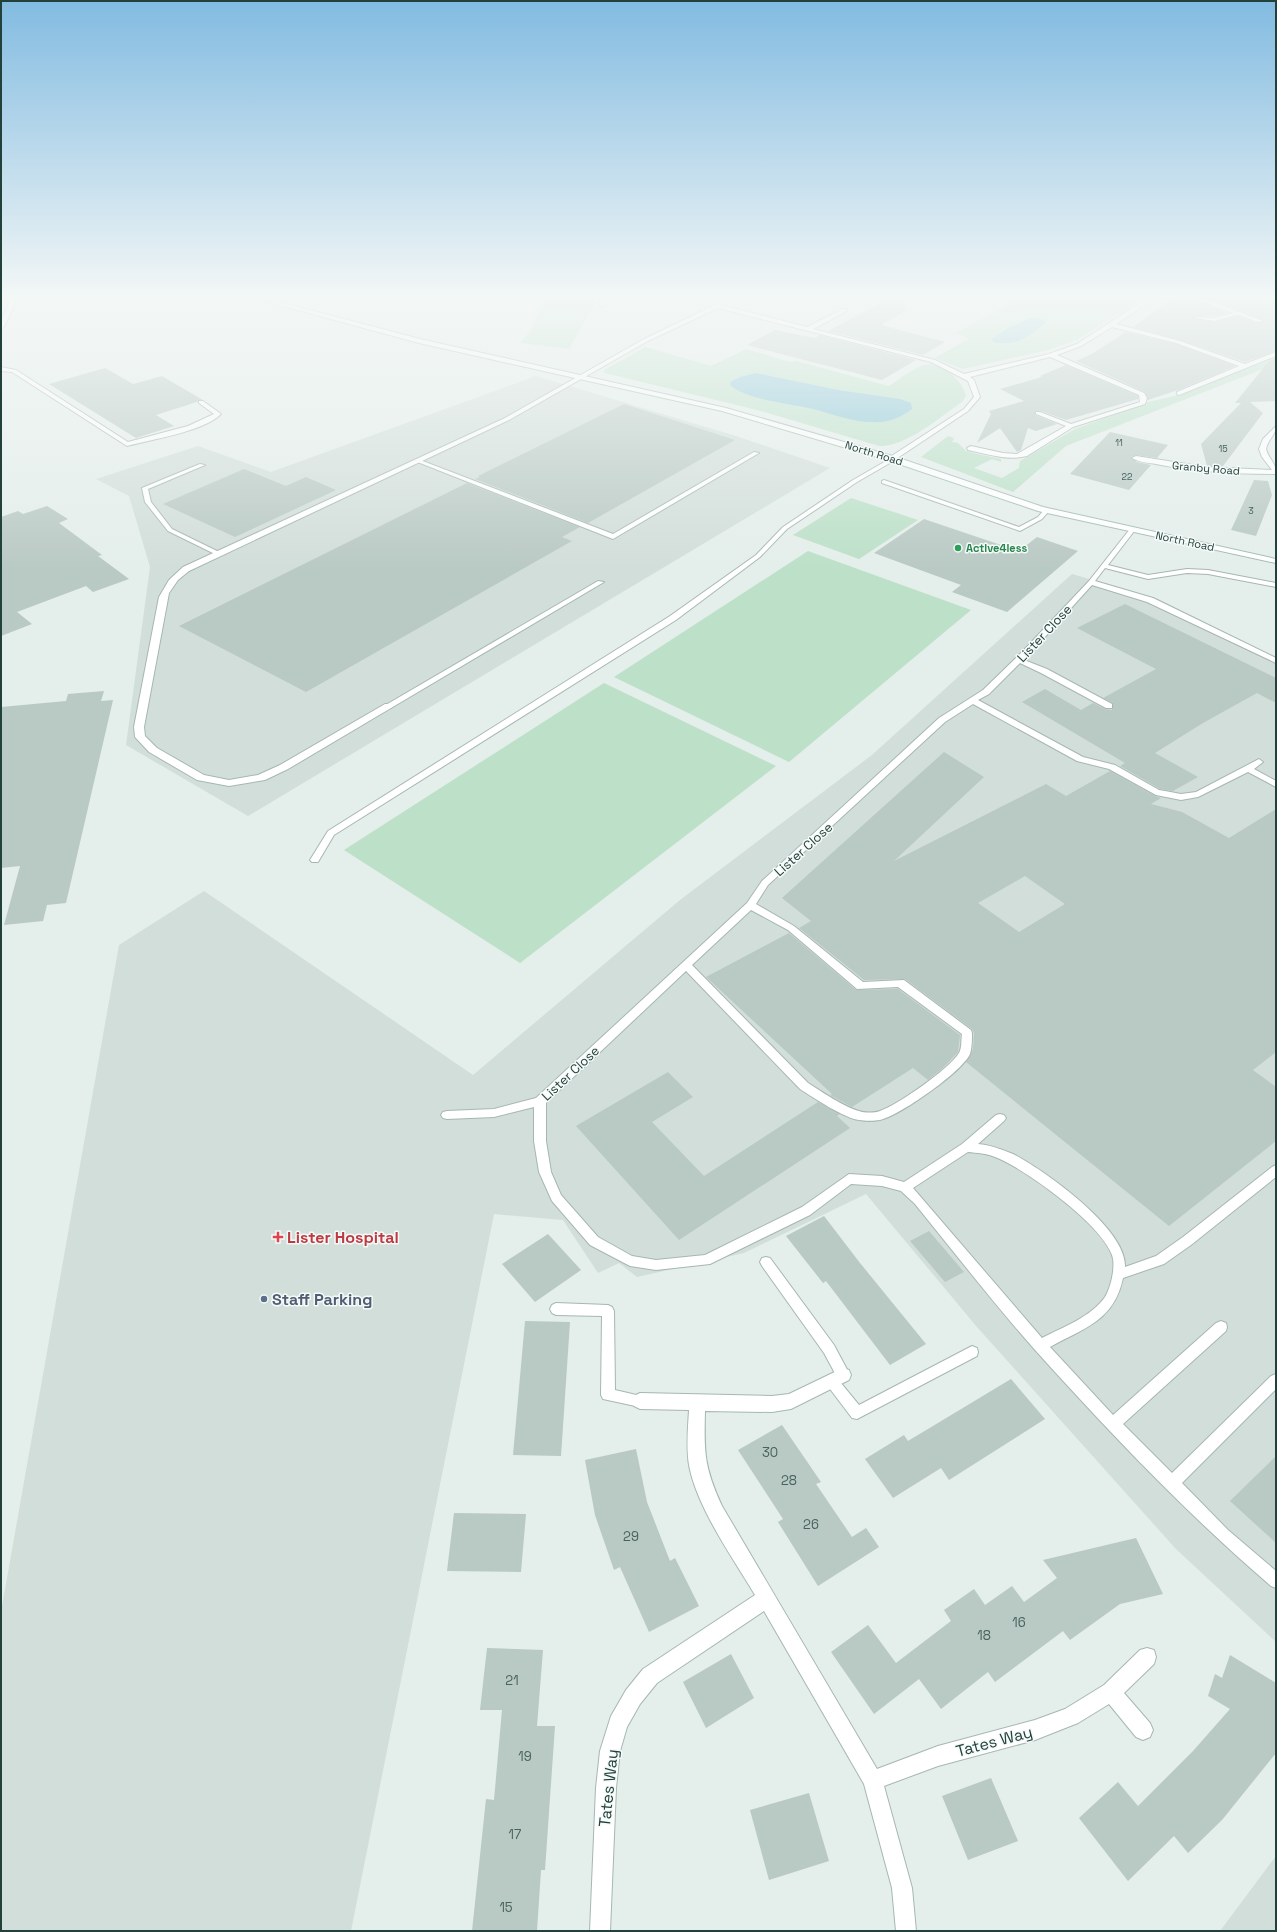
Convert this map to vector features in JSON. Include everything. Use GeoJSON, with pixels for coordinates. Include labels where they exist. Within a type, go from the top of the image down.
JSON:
{"type":"FeatureCollection","features":[{"type":"Feature","properties":{"kind":"street"},"geometry":{"type":"LineString","coordinates":[[388,706],[284,768],[260,778],[229,783],[200,778],[153,750],[145,744],[140,737],[139,727],[163,597],[167,588],[174,578],[186,569],[507,420],[559,389]]}},
{"type":"Feature","properties":{"kind":"street","name":"North Road"},"geometry":{"type":"LineString","coordinates":[[635,389],[724,409],[893,459],[1010,500],[1046,510],[1276,561]]}},
{"type":"Feature","properties":{"kind":"street"},"geometry":{"type":"LineString","coordinates":[[893,459],[966,410],[978,397],[975,389]]}},
{"type":"Feature","properties":{"kind":"street"},"geometry":{"type":"LineString","coordinates":[[971,448],[1016,456],[1024,454],[1071,426],[1142,403],[1144,398],[1142,394],[1131,389]]}},
{"type":"Feature","properties":{"kind":"street"},"geometry":{"type":"LineString","coordinates":[[1178,393],[1188,389]]}},
{"type":"Feature","properties":{"kind":"street"},"geometry":{"type":"LineString","coordinates":[[1038,413],[1071,426]]}},
{"type":"Feature","properties":{"kind":"street","name":"Granby Road"},"geometry":{"type":"LineString","coordinates":[[1276,428],[1262,444],[1264,456],[1276,471]]}},
{"type":"Feature","properties":{"kind":"street","name":"Granby Road"},"geometry":{"type":"LineString","coordinates":[[1136,458],[1202,470],[1234,472],[1276,471]]}},
{"type":"Feature","properties":{"kind":"street"},"geometry":{"type":"LineString","coordinates":[[640,1401],[772,1404],[791,1401],[837,1378]]}},
{"type":"Feature","properties":{"kind":"street"},"geometry":{"type":"LineString","coordinates":[[697,1403],[698,1470],[716,1512],[768,1598],[873,1780],[902,1888],[906,1931]]}},
{"type":"Feature","properties":{"kind":"street","name":"Tates Way"},"geometry":{"type":"LineString","coordinates":[[600,1931],[606,1788],[610,1751],[618,1723],[633,1697],[650,1676],[768,1598]]}},
{"type":"Feature","properties":{"kind":"street","name":"Tates Way"},"geometry":{"type":"LineString","coordinates":[[873,1780],[938,1756],[1035,1730],[1071,1716],[1111,1692],[1147,1657]]}},
{"type":"Feature","properties":{"kind":"street"},"geometry":{"type":"LineString","coordinates":[[1111,1692],[1143,1730]]}},
{"type":"Feature","properties":{"kind":"lane"},"geometry":{"type":"LineString","coordinates":[[42,389],[127,444],[186,428],[207,421],[218,414],[201,402]]}},
{"type":"Feature","properties":{"kind":"lane"},"geometry":{"type":"LineString","coordinates":[[418,461],[613,537],[756,453]]}},
{"type":"Feature","properties":{"kind":"lane"},"geometry":{"type":"LineString","coordinates":[[315,860],[331,833],[673,618],[758,556],[785,528],[855,481],[893,459]]}},
{"type":"Feature","properties":{"kind":"lane"},"geometry":{"type":"LineString","coordinates":[[202,465],[145,488],[148,502],[170,530],[219,554]]}},
{"type":"Feature","properties":{"kind":"lane"},"geometry":{"type":"LineString","coordinates":[[884,482],[1020,529],[1040,518],[1046,510]]}},
{"type":"Feature","properties":{"kind":"lane","name":"Lister Close"},"geometry":{"type":"LineString","coordinates":[[448,1115],[494,1113],[540,1101],[750,905],[765,883],[942,720],[986,692],[1091,582],[1132,530]]}},
{"type":"Feature","properties":{"kind":"lane"},"geometry":{"type":"LineString","coordinates":[[1104,566],[1148,577],[1187,571],[1229,575],[1276,585]]}},
{"type":"Feature","properties":{"kind":"lane"},"geometry":{"type":"LineString","coordinates":[[388,706],[600,582]]}},
{"type":"Feature","properties":{"kind":"lane"},"geometry":{"type":"LineString","coordinates":[[1091,582],[1150,600],[1276,661]]}},
{"type":"Feature","properties":{"kind":"lane"},"geometry":{"type":"LineString","coordinates":[[1018,660],[1044,671],[1108,706]]}},
{"type":"Feature","properties":{"kind":"lane"},"geometry":{"type":"LineString","coordinates":[[972,700],[1080,759],[1112,767],[1156,792],[1165,794],[1181,797],[1194,795],[1248,769],[1259,762]]}},
{"type":"Feature","properties":{"kind":"lane"},"geometry":{"type":"LineString","coordinates":[[1248,769],[1276,784]]}},
{"type":"Feature","properties":{"kind":"lane"},"geometry":{"type":"LineString","coordinates":[[686,965],[804,1086],[824,1099],[858,1116],[879,1116],[891,1111],[950,1070],[965,1053],[967,1033],[900,984],[861,986],[791,928],[750,905]]}},
{"type":"Feature","properties":{"kind":"lane"},"geometry":{"type":"LineString","coordinates":[[540,1101],[540,1141],[545,1172],[556,1198],[594,1242],[630,1261],[656,1265],[706,1260],[768,1231],[806,1211],[849,1179],[882,1181],[905,1187],[919,1201],[1040,1346],[1113,1424],[1223,1534],[1276,1581]]}},
{"type":"Feature","properties":{"kind":"lane"},"geometry":{"type":"LineString","coordinates":[[905,1187],[966,1147],[1000,1118]]}},
{"type":"Feature","properties":{"kind":"lane"},"geometry":{"type":"LineString","coordinates":[[966,1147],[997,1152],[1011,1159],[1054,1187],[1104,1231],[1119,1257],[1118,1275],[1109,1302],[1087,1321],[1040,1346]]}},
{"type":"Feature","properties":{"kind":"lane"},"geometry":{"type":"LineString","coordinates":[[1118,1275],[1160,1260],[1187,1241],[1276,1170]]}},
{"type":"Feature","properties":{"kind":"lane"},"geometry":{"type":"LineString","coordinates":[[766,1262],[829,1349],[837,1378],[857,1413],[972,1352]]}},
{"type":"Feature","properties":{"kind":"lane"},"geometry":{"type":"LineString","coordinates":[[556,1309],[608,1311],[608,1395],[640,1401]]}},
{"type":"Feature","properties":{"kind":"lane"},"geometry":{"type":"LineString","coordinates":[[1113,1424],[1221,1327]]}},
{"type":"Feature","properties":{"kind":"lane"},"geometry":{"type":"LineString","coordinates":[[1172,1483],[1276,1380]]}},
{"type":"Feature","properties":{"kind":"shaded area"},"geometry":{"type":"Polygon","coordinates":[[[500,389],[580,389],[736,436],[830,468],[248,816],[126,745],[150,567],[129,496],[96,479],[198,446],[271,472],[500,389]]]}},
{"type":"Feature","properties":{"kind":"shaded area","name":"Lister Hospital"},"geometry":{"type":"Polygon","coordinates":[[[1072,574],[1158,599],[1276,657],[1276,1642],[1176,1549],[977,1327],[866,1194],[744,1253],[637,1277],[619,1263],[598,1273],[563,1220],[494,1214],[351,1931],[1,1931],[1,1612],[119,945],[204,891],[473,1075],[680,900],[872,755],[1072,574]]]}},
{"type":"Feature","properties":{"kind":"shaded area"},"geometry":{"type":"Polygon","coordinates":[[[1276,1856],[1276,1931],[1220,1931],[1276,1856]]]}},
{"type":"Feature","properties":{"kind":"green space"},"geometry":{"type":"Polygon","coordinates":[[[671,389],[964,389],[966,396],[962,402],[922,430],[900,442],[879,446],[761,411],[671,389]]]}},
{"type":"Feature","properties":{"kind":"green space"},"geometry":{"type":"Polygon","coordinates":[[[1192,389],[1212,389],[1066,446],[1013,492],[921,457],[948,436],[954,438],[952,442],[958,443],[966,451],[1001,459],[1001,462],[992,459],[974,468],[1002,478],[1019,468],[1020,461],[1075,429],[1148,402],[1174,396],[1192,389]]]}},
{"type":"Feature","properties":{"kind":"green space"},"geometry":{"type":"Polygon","coordinates":[[[851,498],[918,520],[859,559],[793,535],[851,498]]]}},
{"type":"Feature","properties":{"kind":"green space"},"geometry":{"type":"Polygon","coordinates":[[[808,551],[971,610],[789,762],[614,677],[808,551]]]}},
{"type":"Feature","properties":{"kind":"green space"},"geometry":{"type":"Polygon","coordinates":[[[604,683],[776,766],[520,963],[344,850],[604,683]]]}},
{"type":"Feature","properties":{"kind":"water"},"geometry":{"type":"Polygon","coordinates":[[[736,389],[834,389],[900,399],[911,403],[912,409],[889,421],[865,422],[813,409],[770,401],[736,389]]]}},
{"type":"Feature","properties":{"kind":"building"},"geometry":{"type":"Polygon","coordinates":[[[57,389],[184,389],[203,400],[156,415],[174,426],[136,438],[57,389]]]}},
{"type":"Feature","properties":{"kind":"building"},"geometry":{"type":"Polygon","coordinates":[[[1000,389],[1122,389],[1138,396],[1138,399],[1066,420],[1041,411],[1035,411],[1035,415],[1057,424],[1036,431],[1028,428],[1021,450],[1017,452],[1000,428],[977,443],[991,414],[989,411],[1024,401],[1000,389]]]}},
{"type":"Feature","properties":{"kind":"building"},"geometry":{"type":"Polygon","coordinates":[[[1139,389],[1181,389],[1148,400],[1145,392],[1139,389]]]}},
{"type":"Feature","properties":{"kind":"building"},"geometry":{"type":"Polygon","coordinates":[[[1246,389],[1276,389],[1276,401],[1250,402],[1263,413],[1223,466],[1207,466],[1201,444],[1241,403],[1235,403],[1246,389]]]}},
{"type":"Feature","properties":{"kind":"building"},"geometry":{"type":"Polygon","coordinates":[[[624,404],[735,440],[588,523],[475,479],[480,477],[478,476],[624,404]]]}},
{"type":"Feature","properties":{"kind":"building"},"geometry":{"type":"Polygon","coordinates":[[[1110,432],[1168,445],[1157,458],[1136,455],[1131,457],[1137,462],[1151,465],[1129,490],[1070,474],[1110,432]]]}},
{"type":"Feature","properties":{"kind":"building"},"geometry":{"type":"Polygon","coordinates":[[[244,469],[286,486],[306,477],[336,490],[235,537],[163,504],[244,469]]]}},
{"type":"Feature","properties":{"kind":"building"},"geometry":{"type":"Polygon","coordinates":[[[1254,480],[1268,481],[1272,495],[1256,536],[1231,530],[1254,480]]]}},
{"type":"Feature","properties":{"kind":"building"},"geometry":{"type":"Polygon","coordinates":[[[467,483],[580,527],[562,537],[572,541],[306,692],[179,626],[467,483]]]}},
{"type":"Feature","properties":{"kind":"building"},"geometry":{"type":"Polygon","coordinates":[[[47,506],[68,519],[59,523],[102,555],[98,556],[129,579],[93,592],[86,586],[17,612],[32,624],[1,636],[1,517],[18,511],[23,514],[47,506]]]}},
{"type":"Feature","properties":{"kind":"building"},"geometry":{"type":"Polygon","coordinates":[[[924,519],[1019,551],[1037,537],[1078,551],[1007,612],[952,592],[961,585],[874,553],[924,519]]]}},
{"type":"Feature","properties":{"kind":"building"},"geometry":{"type":"Polygon","coordinates":[[[1125,604],[1276,678],[1276,703],[1257,693],[1203,723],[1155,753],[1198,777],[1173,791],[1160,789],[1120,766],[1125,763],[1022,702],[1045,689],[1081,710],[1093,703],[1105,709],[1112,710],[1113,703],[1103,698],[1156,669],[1077,628],[1125,604]]]}},
{"type":"Feature","properties":{"kind":"building"},"geometry":{"type":"Polygon","coordinates":[[[104,691],[101,701],[113,700],[66,903],[47,905],[43,921],[4,925],[20,866],[1,868],[1,707],[66,701],[68,694],[104,691]]]}},
{"type":"Feature","properties":{"kind":"building"},"geometry":{"type":"Polygon","coordinates":[[[944,752],[984,777],[894,861],[1046,784],[1066,796],[1110,771],[1161,798],[1151,804],[1182,812],[1229,838],[1276,809],[1276,1052],[1253,1070],[1276,1087],[1276,1141],[1169,1226],[966,1062],[973,1049],[974,1033],[972,1029],[905,979],[864,980],[799,928],[811,921],[782,898],[944,752]],[[1025,876],[978,903],[1019,932],[1065,904],[1025,876]]]}},
{"type":"Feature","properties":{"kind":"building"},"geometry":{"type":"Polygon","coordinates":[[[789,933],[856,990],[898,989],[960,1035],[958,1052],[944,1067],[928,1080],[913,1068],[852,1107],[830,1095],[832,1094],[706,977],[789,933]]]}},
{"type":"Feature","properties":{"kind":"building"},"geometry":{"type":"Polygon","coordinates":[[[668,1072],[693,1097],[652,1122],[704,1176],[818,1102],[840,1114],[837,1116],[850,1128],[679,1240],[576,1126],[668,1072]]]}},
{"type":"Feature","properties":{"kind":"building"},"geometry":{"type":"Polygon","coordinates":[[[824,1216],[926,1344],[890,1365],[826,1281],[823,1283],[786,1236],[824,1216]]]}},
{"type":"Feature","properties":{"kind":"building"},"geometry":{"type":"Polygon","coordinates":[[[929,1231],[964,1272],[945,1282],[910,1241],[929,1231]]]}},
{"type":"Feature","properties":{"kind":"building"},"geometry":{"type":"Polygon","coordinates":[[[548,1234],[581,1270],[535,1302],[502,1264],[548,1234]]]}},
{"type":"Feature","properties":{"kind":"building"},"geometry":{"type":"Polygon","coordinates":[[[525,1321],[570,1322],[561,1456],[513,1455],[525,1321]]]}},
{"type":"Feature","properties":{"kind":"building"},"geometry":{"type":"Polygon","coordinates":[[[1011,1379],[1045,1419],[949,1480],[941,1468],[893,1498],[865,1459],[904,1435],[908,1441],[1011,1379]]]}},
{"type":"Feature","properties":{"kind":"building"},"geometry":{"type":"Polygon","coordinates":[[[782,1425],[821,1482],[816,1484],[852,1537],[866,1528],[879,1547],[818,1586],[778,1522],[783,1519],[738,1450],[782,1425]]]}},
{"type":"Feature","properties":{"kind":"building"},"geometry":{"type":"Polygon","coordinates":[[[636,1449],[647,1502],[670,1561],[675,1558],[699,1606],[649,1632],[620,1567],[614,1570],[595,1515],[585,1460],[636,1449]]]}},
{"type":"Feature","properties":{"kind":"building"},"geometry":{"type":"Polygon","coordinates":[[[1276,1456],[1276,1543],[1230,1501],[1276,1456]]]}},
{"type":"Feature","properties":{"kind":"building"},"geometry":{"type":"Polygon","coordinates":[[[454,1513],[526,1514],[521,1572],[447,1571],[454,1513]]]}},
{"type":"Feature","properties":{"kind":"building"},"geometry":{"type":"Polygon","coordinates":[[[1136,1538],[1163,1594],[1120,1604],[1070,1640],[1063,1631],[995,1682],[988,1672],[941,1709],[919,1679],[874,1714],[831,1652],[868,1625],[896,1663],[951,1621],[944,1610],[974,1589],[985,1605],[1012,1586],[1024,1602],[1057,1578],[1043,1560],[1136,1538]]]}},
{"type":"Feature","properties":{"kind":"building"},"geometry":{"type":"Polygon","coordinates":[[[487,1648],[543,1650],[537,1726],[555,1726],[545,1870],[541,1870],[537,1931],[472,1931],[486,1799],[494,1800],[502,1710],[480,1710],[487,1648]]]}},
{"type":"Feature","properties":{"kind":"building"},"geometry":{"type":"Polygon","coordinates":[[[731,1654],[754,1698],[706,1728],[683,1682],[731,1654]]]}},
{"type":"Feature","properties":{"kind":"building"},"geometry":{"type":"Polygon","coordinates":[[[1230,1655],[1276,1683],[1276,1753],[1222,1820],[1188,1853],[1174,1836],[1128,1881],[1079,1818],[1118,1782],[1138,1806],[1193,1751],[1230,1709],[1208,1696],[1215,1674],[1222,1678],[1230,1655]]]}},
{"type":"Feature","properties":{"kind":"building"},"geometry":{"type":"Polygon","coordinates":[[[991,1778],[1018,1841],[968,1860],[942,1796],[991,1778]]]}},
{"type":"Feature","properties":{"kind":"building"},"geometry":{"type":"Polygon","coordinates":[[[809,1793],[829,1861],[769,1880],[750,1810],[809,1793]]]}},
{"type":"Feature","properties":{"kind":"place","name":"Active4less"},"geometry":{"type":"Point","coordinates":[958,548]}},
{"type":"Feature","properties":{"kind":"place","name":"Lister Hospital"},"geometry":{"type":"Point","coordinates":[278,1237]}},
{"type":"Feature","properties":{"kind":"place","name":"Staff Parking"},"geometry":{"type":"Point","coordinates":[264,1299]}}]}
